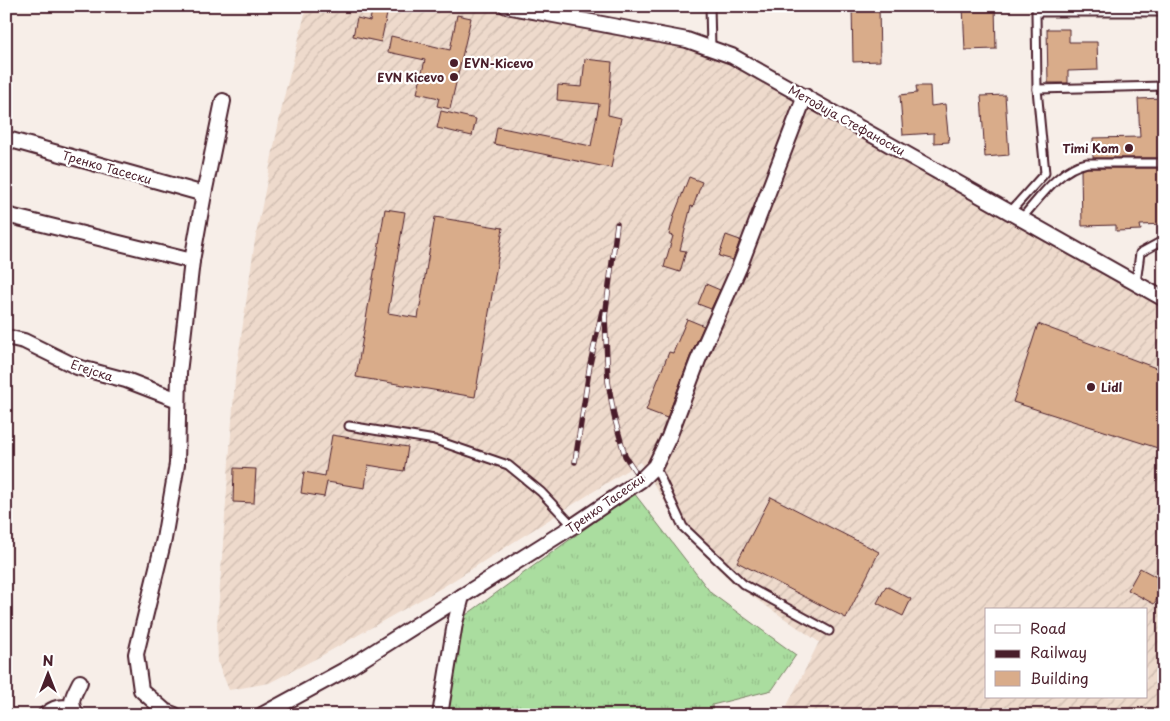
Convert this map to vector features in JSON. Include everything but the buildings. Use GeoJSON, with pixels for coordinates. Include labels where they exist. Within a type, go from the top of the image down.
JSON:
{"type":"FeatureCollection","features":[{"type":"Feature","properties":{"kind":"street","name":"Методија Стефаноски"},"geometry":{"type":"LineString","coordinates":[[506,6],[686,40],[732,56],[1164,299]]}},
{"type":"Feature","properties":{"kind":"street","name":"Тренко Тасески"},"geometry":{"type":"LineString","coordinates":[[262,715],[350,667],[573,526],[641,480],[656,466],[698,360],[739,268],[805,96]]}},
{"type":"Feature","properties":{"kind":"street"},"geometry":{"type":"LineString","coordinates":[[166,714],[141,690],[136,654],[164,539],[177,464],[179,373],[192,261],[223,100]]}},
{"type":"Feature","properties":{"kind":"street","name":"Тренко Тасески"},"geometry":{"type":"LineString","coordinates":[[11,140],[204,194]]}},
{"type":"Feature","properties":{"kind":"street"},"geometry":{"type":"LineString","coordinates":[[6,215],[192,261]]}},
{"type":"Feature","properties":{"kind":"street","name":"Егејска"},"geometry":{"type":"LineString","coordinates":[[6,337],[24,341],[77,367],[126,380],[178,400]]}},
{"type":"Feature","properties":{"kind":"street"},"geometry":{"type":"LineString","coordinates":[[440,715],[455,623],[462,596]]}},
{"type":"Feature","properties":{"kind":"street"},"geometry":{"type":"LineString","coordinates":[[75,711],[72,697],[80,682]]}},
{"type":"Feature","properties":{"kind":"street"},"geometry":{"type":"LineString","coordinates":[[45,715],[52,709],[63,706],[75,711]]}},
{"type":"Feature","properties":{"kind":"lane"},"geometry":{"type":"LineString","coordinates":[[710,6],[710,48]]}},
{"type":"Feature","properties":{"kind":"lane"},"geometry":{"type":"LineString","coordinates":[[1016,216],[1045,173],[1037,89],[1036,12],[1164,12]]}},
{"type":"Feature","properties":{"kind":"lane"},"geometry":{"type":"LineString","coordinates":[[1037,89],[1164,86]]}},
{"type":"Feature","properties":{"kind":"lane"},"geometry":{"type":"LineString","coordinates":[[1016,216],[1056,181],[1078,165],[1164,164]]}},
{"type":"Feature","properties":{"kind":"lane"},"geometry":{"type":"LineString","coordinates":[[1045,173],[1056,181]]}},
{"type":"Feature","properties":{"kind":"lane"},"geometry":{"type":"LineString","coordinates":[[1136,284],[1140,253],[1164,240]]}},
{"type":"Feature","properties":{"kind":"lane"},"geometry":{"type":"LineString","coordinates":[[349,426],[435,440],[508,465],[541,492],[573,526]]}},
{"type":"Feature","properties":{"kind":"lane"},"geometry":{"type":"LineString","coordinates":[[656,466],[683,528],[743,584],[829,631]]}},
{"type":"Feature","properties":{"kind":"shaded area"},"geometry":{"type":"Polygon","coordinates":[[[307,6],[493,6],[652,33],[707,52],[1164,305],[1164,715],[739,715],[785,710],[819,642],[734,584],[706,557],[682,529],[640,462],[443,587],[321,656],[269,683],[229,690],[218,663],[217,626],[235,380],[255,240],[284,97],[307,6]]]}},
{"type":"Feature","properties":{"kind":"green space"},"geometry":{"type":"Polygon","coordinates":[[[634,493],[711,593],[796,655],[772,690],[712,705],[713,715],[439,715],[455,623],[634,493]]]}},
{"type":"Feature","properties":{"kind":"railway"},"geometry":{"type":"LineString","coordinates":[[617,224],[605,317],[608,381],[614,416],[625,456],[641,480]]}},
{"type":"Feature","properties":{"kind":"railway"},"geometry":{"type":"LineString","coordinates":[[575,462],[590,364],[602,311]]}},
{"type":"Feature","properties":{"kind":"place","name":"EVN-Kicevo"},"geometry":{"type":"Point","coordinates":[454,63]}},
{"type":"Feature","properties":{"kind":"place","name":"EVN Kicevo"},"geometry":{"type":"Point","coordinates":[454,77]}},
{"type":"Feature","properties":{"kind":"place","name":"Timi Kom"},"geometry":{"type":"Point","coordinates":[1129,148]}},
{"type":"Feature","properties":{"kind":"place","name":"Lidl"},"geometry":{"type":"Point","coordinates":[1091,387]}}]}
